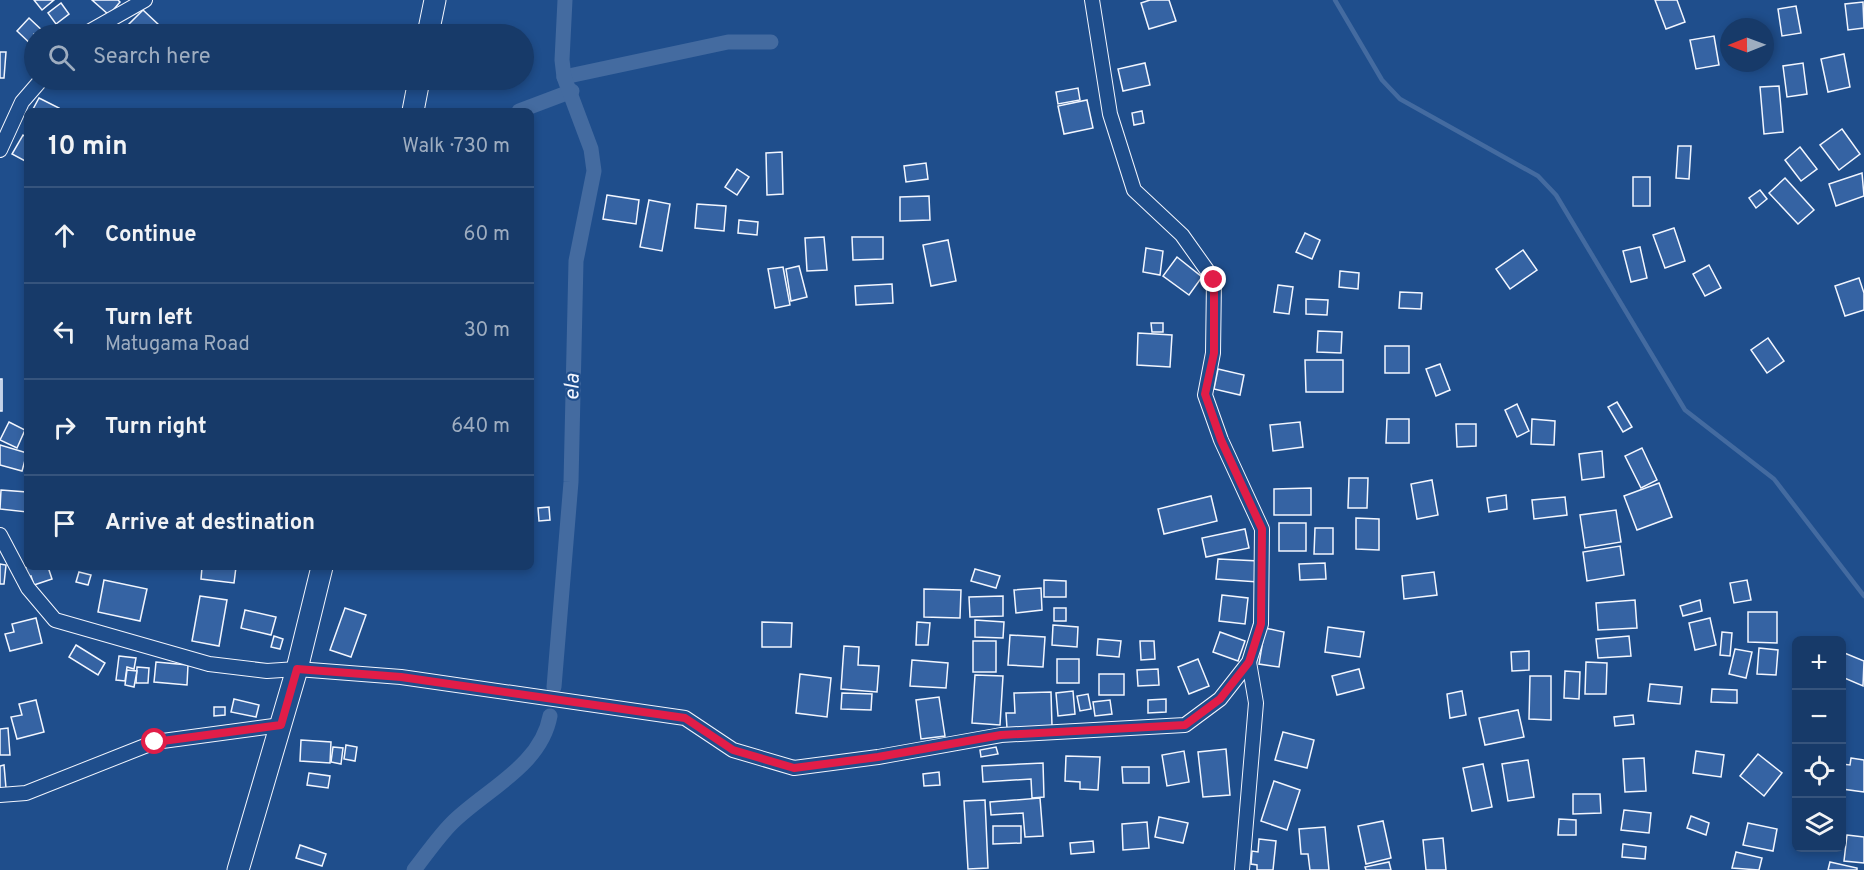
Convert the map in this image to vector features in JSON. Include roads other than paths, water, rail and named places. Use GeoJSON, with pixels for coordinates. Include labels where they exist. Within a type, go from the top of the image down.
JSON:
{"type":"FeatureCollection","features":[{"type":"Feature","properties":{"kind":"main road"},"geometry":{"type":"LineString","coordinates":[[430,24],[435,0]]}},
{"type":"Feature","properties":{"kind":"main road"},"geometry":{"type":"LineString","coordinates":[[414,108],[417,90]]}},
{"type":"Feature","properties":{"kind":"main road"},"geometry":{"type":"LineString","coordinates":[[238,870],[297,669],[321,570]]}},
{"type":"Feature","properties":{"kind":"street"},"geometry":{"type":"LineString","coordinates":[[103,24],[145,0]]}},
{"type":"Feature","properties":{"kind":"street"},"geometry":{"type":"LineString","coordinates":[[0,535],[28,588],[55,620],[209,664],[267,671],[297,669],[401,677],[685,718],[733,750],[794,768],[878,757],[1001,735],[1185,725],[1220,699],[1249,662],[1261,624],[1262,529],[1221,440],[1205,394],[1214,353],[1214,280],[1182,235],[1134,190],[1110,114],[1092,0]]}},
{"type":"Feature","properties":{"kind":"street"},"geometry":{"type":"LineString","coordinates":[[0,150],[22,102],[32,90]]}},
{"type":"Feature","properties":{"kind":"street"},"geometry":{"type":"LineString","coordinates":[[1242,870],[1256,703],[1249,662]]}},
{"type":"Feature","properties":{"kind":"street"},"geometry":{"type":"LineString","coordinates":[[0,795],[26,792],[155,742],[281,725]]}},
{"type":"Feature","properties":{"kind":"waterway","name":"ela"},"geometry":{"type":"LineString","coordinates":[[554,687],[571,482],[576,261],[594,171],[591,149],[564,77],[562,60],[565,0]]}},
{"type":"Feature","properties":{"kind":"waterway"},"geometry":{"type":"LineString","coordinates":[[1335,0],[1382,80],[1400,99],[1538,176],[1556,195],[1685,410],[1774,479],[1864,596]]}},
{"type":"Feature","properties":{"kind":"waterway","name":"ela"},"geometry":{"type":"LineString","coordinates":[[564,77],[728,42],[771,42]]}},
{"type":"Feature","properties":{"kind":"waterway","name":"ela"},"geometry":{"type":"LineString","coordinates":[[527,108],[572,91]]}},
{"type":"Feature","properties":{"kind":"waterway","name":"ela"},"geometry":{"type":"LineString","coordinates":[[414,870],[452,823],[524,763],[545,734],[550,716]]}}]}
